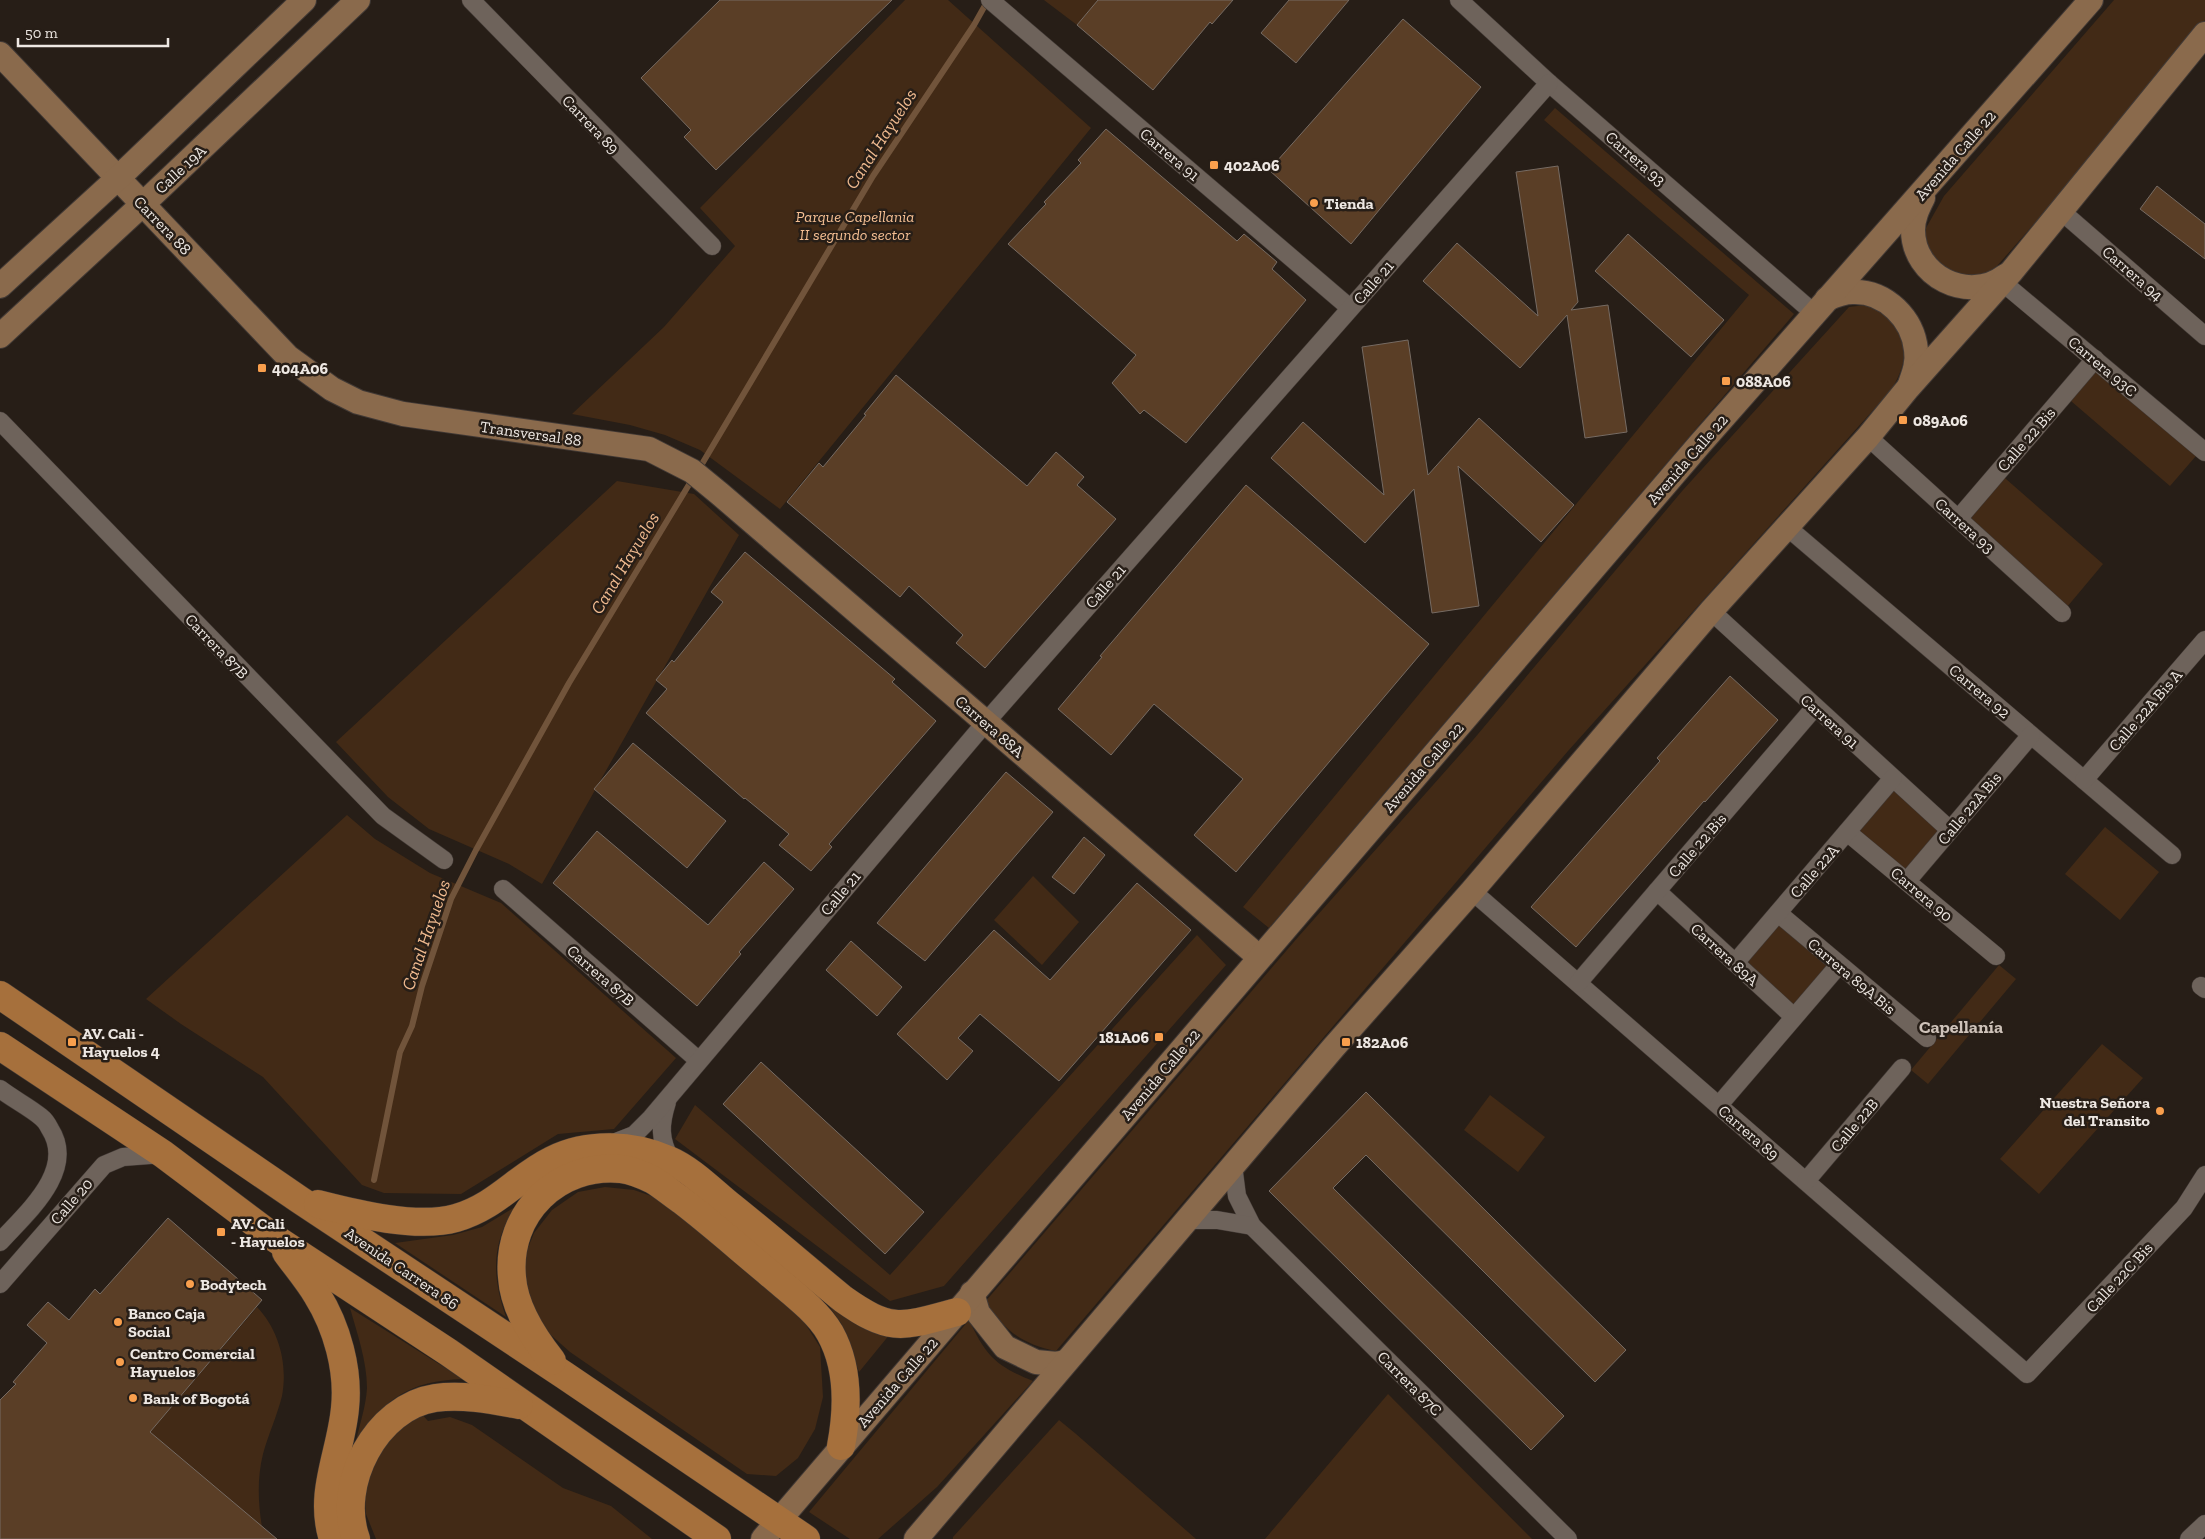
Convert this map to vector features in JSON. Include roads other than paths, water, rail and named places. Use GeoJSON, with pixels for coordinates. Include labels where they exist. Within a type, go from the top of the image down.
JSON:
{"type":"FeatureCollection","features":[{"type":"Feature","properties":{"kind":"main road"},"geometry":{"type":"LineString","coordinates":[[0,286],[118,178],[304,0]]}},
{"type":"Feature","properties":{"kind":"main road","name":"Calle 19A"},"geometry":{"type":"LineString","coordinates":[[0,336],[358,0]]}},
{"type":"Feature","properties":{"kind":"main road","name":"Avenida Calle 22"},"geometry":{"type":"LineString","coordinates":[[771,1529],[1699,445],[2091,0]]}},
{"type":"Feature","properties":{"kind":"main road"},"geometry":{"type":"LineString","coordinates":[[916,1539],[1333,1048],[1472,891],[1711,611],[1868,437],[1908,388],[2006,276],[2205,34]]}},
{"type":"Feature","properties":{"kind":"main road","name":"Carrera 88"},"geometry":{"type":"LineString","coordinates":[[0,54],[288,357],[332,389]]}},
{"type":"Feature","properties":{"kind":"main road"},"geometry":{"type":"LineString","coordinates":[[1936,177],[1916,212],[1913,230],[1916,248],[1924,265],[1936,276],[1950,284],[1967,288],[1983,286],[2006,276]]}},
{"type":"Feature","properties":{"kind":"main road"},"geometry":{"type":"LineString","coordinates":[[1821,306],[1843,293],[1867,293],[1890,303],[1903,316],[1912,333],[1917,351],[1915,370],[1908,388]]}},
{"type":"Feature","properties":{"kind":"main road","name":"Transversal 88"},"geometry":{"type":"LineString","coordinates":[[332,389],[358,402],[403,414],[649,450],[692,471],[720,494]]}},
{"type":"Feature","properties":{"kind":"main road","name":"Carrera 88A"},"geometry":{"type":"LineString","coordinates":[[720,494],[1259,957]]}},
{"type":"Feature","properties":{"kind":"main road","name":"Avenida Carrera 86"},"geometry":{"type":"LineString","coordinates":[[0,995],[300,1200],[564,1375],[771,1529],[806,1539]]}},
{"type":"Feature","properties":{"kind":"main road"},"geometry":{"type":"LineString","coordinates":[[0,1046],[163,1154],[276,1239],[448,1352],[717,1539]]}},
{"type":"Feature","properties":{"kind":"main road"},"geometry":{"type":"LineString","coordinates":[[300,1200],[387,1219],[422,1221],[454,1218],[481,1209],[552,1160],[582,1149],[627,1147],[671,1160],[700,1181],[843,1299],[884,1323],[901,1325],[919,1322],[965,1302],[978,1313],[1005,1347],[1036,1362],[1057,1364],[1065,1362]]}},
{"type":"Feature","properties":{"kind":"main road"},"geometry":{"type":"LineString","coordinates":[[564,1375],[541,1347],[529,1328],[517,1301],[512,1277],[512,1252],[518,1230],[530,1206],[557,1182],[596,1169],[623,1169],[652,1180],[706,1219],[809,1308],[829,1331],[841,1361],[846,1392],[846,1419],[842,1446]]}},
{"type":"Feature","properties":{"kind":"main road"},"geometry":{"type":"LineString","coordinates":[[276,1239],[317,1295],[331,1321],[345,1376],[345,1408],[332,1463],[327,1500],[333,1539]]}},
{"type":"Feature","properties":{"kind":"main road"},"geometry":{"type":"LineString","coordinates":[[356,1539],[352,1530],[351,1500],[358,1465],[372,1442],[388,1423],[402,1412],[419,1403],[435,1398],[462,1397],[527,1406]]}},
{"type":"Feature","properties":{"kind":"street","name":"Carrera 89"},"geometry":{"type":"LineString","coordinates":[[471,0],[712,246]]}},
{"type":"Feature","properties":{"kind":"street","name":"Carrera 91"},"geometry":{"type":"LineString","coordinates":[[990,0],[1350,308]]}},
{"type":"Feature","properties":{"kind":"street","name":"Carrera 93"},"geometry":{"type":"LineString","coordinates":[[1459,0],[1549,83],[1821,306]]}},
{"type":"Feature","properties":{"kind":"street","name":"Calle 21"},"geometry":{"type":"LineString","coordinates":[[605,1147],[634,1135],[669,1096],[986,722],[1549,83]]}},
{"type":"Feature","properties":{"kind":"street","name":"Carrera 94"},"geometry":{"type":"LineString","coordinates":[[2061,211],[2205,336]]}},
{"type":"Feature","properties":{"kind":"street","name":"Carrera 93C"},"geometry":{"type":"LineString","coordinates":[[2006,276],[2095,359],[2205,452]]}},
{"type":"Feature","properties":{"kind":"street","name":"Calle 22 Bis"},"geometry":{"type":"LineString","coordinates":[[1958,519],[2095,359]]}},
{"type":"Feature","properties":{"kind":"street","name":"Carrera 87B"},"geometry":{"type":"LineString","coordinates":[[0,421],[383,816],[444,860]]}},
{"type":"Feature","properties":{"kind":"street","name":"Carrera 93"},"geometry":{"type":"LineString","coordinates":[[1868,437],[2062,613]]}},
{"type":"Feature","properties":{"kind":"street","name":"Carrera 92"},"geometry":{"type":"LineString","coordinates":[[1787,528],[2172,855]]}},
{"type":"Feature","properties":{"kind":"street","name":"Carrera 91"},"geometry":{"type":"LineString","coordinates":[[1711,611],[1950,830]]}},
{"type":"Feature","properties":{"kind":"street","name":"Calle 22A Bis A"},"geometry":{"type":"LineString","coordinates":[[2084,780],[2205,640]]}},
{"type":"Feature","properties":{"kind":"street","name":"Calle 22 Bis"},"geometry":{"type":"LineString","coordinates":[[1578,983],[1816,707]]}},
{"type":"Feature","properties":{"kind":"street","name":"Calle 22A Bis"},"geometry":{"type":"LineString","coordinates":[[1907,881],[2031,734]]}},
{"type":"Feature","properties":{"kind":"street","name":"Calle 22A"},"geometry":{"type":"LineString","coordinates":[[1735,963],[1893,778]]}},
{"type":"Feature","properties":{"kind":"street","name":"Carrera 90"},"geometry":{"type":"LineString","coordinates":[[1847,832],[1996,956]]}},
{"type":"Feature","properties":{"kind":"street","name":"Carrera 87B"},"geometry":{"type":"LineString","coordinates":[[503,889],[698,1060]]}},
{"type":"Feature","properties":{"kind":"street","name":"Carrera 89"},"geometry":{"type":"LineString","coordinates":[[1472,891],[2028,1374]]}},
{"type":"Feature","properties":{"kind":"street","name":"Carrera 89A"},"geometry":{"type":"LineString","coordinates":[[1657,892],[1794,1017]]}},
{"type":"Feature","properties":{"kind":"street","name":"Carrera 89A Bis"},"geometry":{"type":"LineString","coordinates":[[1778,913],[1927,1038]]}},
{"type":"Feature","properties":{"kind":"street"},"geometry":{"type":"LineString","coordinates":[[1718,1105],[1839,965]]}},
{"type":"Feature","properties":{"kind":"street","name":"Calle 22B"},"geometry":{"type":"LineString","coordinates":[[1806,1182],[1902,1068]]}},
{"type":"Feature","properties":{"kind":"street","name":"Calle 20"},"geometry":{"type":"LineString","coordinates":[[0,1089],[43,1118],[55,1136],[59,1152],[54,1172],[45,1191],[0,1242]]}},
{"type":"Feature","properties":{"kind":"street","name":"Calle 21"},"geometry":{"type":"LineString","coordinates":[[669,1096],[663,1115],[662,1145],[671,1160]]}},
{"type":"Feature","properties":{"kind":"street","name":"Calle 20"},"geometry":{"type":"LineString","coordinates":[[0,1284],[104,1165],[123,1157],[163,1154]]}},
{"type":"Feature","properties":{"kind":"street","name":"Carrera 87C"},"geometry":{"type":"LineString","coordinates":[[1233,1164],[1237,1196],[1252,1226],[1568,1539]]}},
{"type":"Feature","properties":{"kind":"street","name":"Calle 22C Bis"},"geometry":{"type":"LineString","coordinates":[[2028,1374],[2178,1214],[2205,1175]]}},
{"type":"Feature","properties":{"kind":"street"},"geometry":{"type":"LineString","coordinates":[[1186,1220],[1217,1220],[1252,1226]]}},
{"type":"Feature","properties":{"kind":"street"},"geometry":{"type":"LineString","coordinates":[[2189,1539],[2205,1524]]}},
{"type":"Feature","properties":{"kind":"waterway","name":"Canal Hayuelos"},"geometry":{"type":"LineString","coordinates":[[699,469],[873,176],[974,25],[988,0]]}},
{"type":"Feature","properties":{"kind":"waterway","name":"Canal Hayuelos"},"geometry":{"type":"LineString","coordinates":[[374,1180],[400,1052],[412,1026],[422,986],[451,899],[476,850],[569,683],[693,478]]}},
{"type":"Feature","properties":{"kind":"place","name":"402A06"},"geometry":{"type":"Point","coordinates":[1214,165]}},
{"type":"Feature","properties":{"kind":"place","name":"Tienda"},"geometry":{"type":"Point","coordinates":[1314,203]}},
{"type":"Feature","properties":{"kind":"place","name":"404A06"},"geometry":{"type":"Point","coordinates":[262,368]}},
{"type":"Feature","properties":{"kind":"place","name":"088A06"},"geometry":{"type":"Point","coordinates":[1726,381]}},
{"type":"Feature","properties":{"kind":"place","name":"089A06"},"geometry":{"type":"Point","coordinates":[1903,420]}},
{"type":"Feature","properties":{"kind":"place","name":"181A06"},"geometry":{"type":"Point","coordinates":[1159,1037]}},
{"type":"Feature","properties":{"kind":"place","name":"AV. Cali - Hayuelos 4"},"geometry":{"type":"Point","coordinates":[72,1042]}},
{"type":"Feature","properties":{"kind":"place","name":"182A06"},"geometry":{"type":"Point","coordinates":[1346,1042]}},
{"type":"Feature","properties":{"kind":"place","name":"Nuestra Señora del Transito"},"geometry":{"type":"Point","coordinates":[2160,1111]}},
{"type":"Feature","properties":{"kind":"place","name":"AV. Cali - Hayuelos"},"geometry":{"type":"Point","coordinates":[221,1232]}},
{"type":"Feature","properties":{"kind":"place","name":"Bodytech"},"geometry":{"type":"Point","coordinates":[190,1284]}},
{"type":"Feature","properties":{"kind":"place","name":"Banco Caja Social"},"geometry":{"type":"Point","coordinates":[118,1322]}},
{"type":"Feature","properties":{"kind":"place","name":"Centro Comercial Hayuelos"},"geometry":{"type":"Point","coordinates":[120,1362]}},
{"type":"Feature","properties":{"kind":"place","name":"Bank of Bogotá"},"geometry":{"type":"Point","coordinates":[133,1398]}},
{"type":"Feature","properties":{"kind":"district","name":"Capellanía"},"geometry":{"type":"Point","coordinates":[1961,1027]}},
{"type":"Feature","properties":{"kind":"park label","name":"Parque Capellania II segundo sector"},"geometry":{"type":"Point","coordinates":[855,225]}}]}
